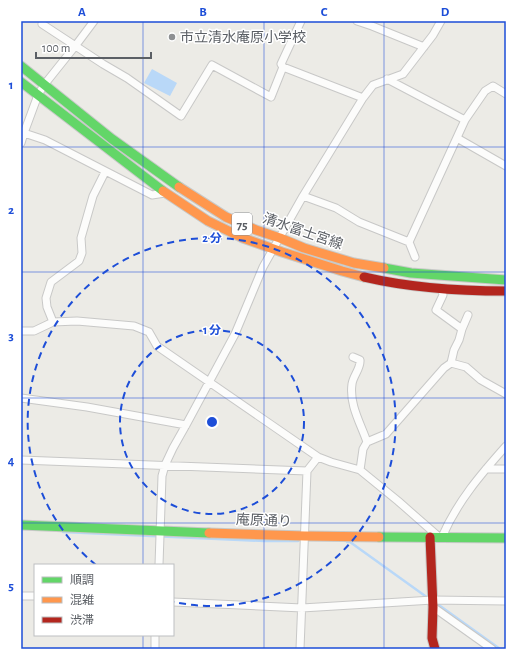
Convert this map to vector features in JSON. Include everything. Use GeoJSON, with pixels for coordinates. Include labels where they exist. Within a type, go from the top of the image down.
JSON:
{"type":"FeatureCollection","features":[{"type":"Feature","properties":{"kind":"main road","name":"清水富士宮線"},"geometry":{"type":"LineString","coordinates":[[21,66],[112,139],[174,184],[226,217],[304,248],[360,264],[411,273],[506,280]]}},
{"type":"Feature","properties":{"kind":"main road","name":"清水富士宮線"},"geometry":{"type":"LineString","coordinates":[[21,82],[165,193],[224,229],[248,240],[273,250],[349,274],[367,278],[442,289],[506,291]]}},
{"type":"Feature","properties":{"kind":"main road","name":"庵原通り"},"geometry":{"type":"LineString","coordinates":[[21,524],[305,536],[506,538]]}},
{"type":"Feature","properties":{"kind":"main road"},"geometry":{"type":"LineString","coordinates":[[435,649],[432,638],[437,537]]}},
{"type":"Feature","properties":{"kind":"street"},"geometry":{"type":"LineString","coordinates":[[21,143],[22,132],[38,95],[44,85],[94,21]]}},
{"type":"Feature","properties":{"kind":"street"},"geometry":{"type":"LineString","coordinates":[[42,24],[127,78],[181,116],[212,65],[271,97],[282,67],[281,64],[301,21]]}},
{"type":"Feature","properties":{"kind":"street"},"geometry":{"type":"LineString","coordinates":[[357,21],[424,47]]}},
{"type":"Feature","properties":{"kind":"street"},"geometry":{"type":"LineString","coordinates":[[159,564],[162,476],[165,465],[235,334],[263,266],[303,196],[363,98],[373,85],[404,74],[433,35],[441,21]]}},
{"type":"Feature","properties":{"kind":"street"},"geometry":{"type":"LineString","coordinates":[[282,67],[363,98]]}},
{"type":"Feature","properties":{"kind":"street"},"geometry":{"type":"LineString","coordinates":[[387,79],[465,120]]}},
{"type":"Feature","properties":{"kind":"street"},"geometry":{"type":"LineString","coordinates":[[415,258],[409,242],[465,120],[485,91],[493,86],[506,94]]}},
{"type":"Feature","properties":{"kind":"street"},"geometry":{"type":"LineString","coordinates":[[22,132],[44,140],[152,196],[165,193]]}},
{"type":"Feature","properties":{"kind":"street"},"geometry":{"type":"LineString","coordinates":[[457,138],[506,166]]}},
{"type":"Feature","properties":{"kind":"street"},"geometry":{"type":"LineString","coordinates":[[53,322],[47,307],[46,298],[51,282],[79,261],[82,253],[82,238],[93,196],[105,172]]}},
{"type":"Feature","properties":{"kind":"street"},"geometry":{"type":"LineString","coordinates":[[303,196],[336,208],[359,222],[409,242]]}},
{"type":"Feature","properties":{"kind":"street"},"geometry":{"type":"LineString","coordinates":[[442,289],[443,295],[436,310],[462,329]]}},
{"type":"Feature","properties":{"kind":"street"},"geometry":{"type":"LineString","coordinates":[[360,470],[363,449],[367,442],[386,434],[444,368],[451,363],[454,350],[468,315]]}},
{"type":"Feature","properties":{"kind":"street"},"geometry":{"type":"LineString","coordinates":[[21,331],[34,331],[53,322],[77,320],[134,326],[149,332],[157,346],[318,457],[360,470],[398,501],[437,537],[449,522],[464,496],[506,446]]}},
{"type":"Feature","properties":{"kind":"street"},"geometry":{"type":"LineString","coordinates":[[353,357],[360,360],[360,364],[352,384],[353,405],[367,442]]}},
{"type":"Feature","properties":{"kind":"street"},"geometry":{"type":"LineString","coordinates":[[451,363],[466,367],[481,380],[506,394]]}},
{"type":"Feature","properties":{"kind":"street"},"geometry":{"type":"LineString","coordinates":[[21,398],[186,425]]}},
{"type":"Feature","properties":{"kind":"street"},"geometry":{"type":"LineString","coordinates":[[300,649],[307,471],[318,457]]}},
{"type":"Feature","properties":{"kind":"street"},"geometry":{"type":"LineString","coordinates":[[21,460],[307,471]]}},
{"type":"Feature","properties":{"kind":"street"},"geometry":{"type":"LineString","coordinates":[[486,469],[506,469]]}},
{"type":"Feature","properties":{"kind":"street"},"geometry":{"type":"LineString","coordinates":[[21,596],[34,596]]}},
{"type":"Feature","properties":{"kind":"street"},"geometry":{"type":"LineString","coordinates":[[174,602],[302,608],[506,601]]}},
{"type":"Feature","properties":{"kind":"street"},"geometry":{"type":"LineString","coordinates":[[433,604],[492,649]]}},
{"type":"Feature","properties":{"kind":"street"},"geometry":{"type":"LineString","coordinates":[[155,636],[155,649]]}},
{"type":"Feature","properties":{"kind":"water"},"geometry":{"type":"Polygon","coordinates":[[[152,69],[177,83],[170,96],[144,83],[152,69]]]}},
{"type":"Feature","properties":{"kind":"waterway"},"geometry":{"type":"LineString","coordinates":[[63,532],[264,541],[298,541]]}},
{"type":"Feature","properties":{"kind":"waterway"},"geometry":{"type":"LineString","coordinates":[[347,542],[350,542],[428,598]]}},
{"type":"Feature","properties":{"kind":"waterway"},"geometry":{"type":"LineString","coordinates":[[436,603],[500,649]]}},
{"type":"Feature","properties":{"kind":"traffic: fast"},"geometry":{"type":"LineString","coordinates":[[21,66],[112,139],[179,187]]}},
{"type":"Feature","properties":{"kind":"traffic: fast"},"geometry":{"type":"LineString","coordinates":[[21,82],[163,191]]}},
{"type":"Feature","properties":{"kind":"traffic: fast"},"geometry":{"type":"LineString","coordinates":[[384,268],[411,273],[506,280]]}},
{"type":"Feature","properties":{"kind":"traffic: fast"},"geometry":{"type":"LineString","coordinates":[[21,525],[209,533]]}},
{"type":"Feature","properties":{"kind":"traffic: fast"},"geometry":{"type":"LineString","coordinates":[[379,537],[506,538]]}},
{"type":"Feature","properties":{"kind":"traffic: slow"},"geometry":{"type":"LineString","coordinates":[[179,187],[226,217],[256,230],[304,248],[354,263],[384,268]]}},
{"type":"Feature","properties":{"kind":"traffic: slow"},"geometry":{"type":"LineString","coordinates":[[163,191],[208,221],[243,238],[282,252],[364,277]]}},
{"type":"Feature","properties":{"kind":"traffic: slow"},"geometry":{"type":"LineString","coordinates":[[209,533],[379,537]]}},
{"type":"Feature","properties":{"kind":"traffic: jam"},"geometry":{"type":"LineString","coordinates":[[364,277],[399,284],[435,288],[506,291]]}},
{"type":"Feature","properties":{"kind":"traffic: jam"},"geometry":{"type":"LineString","coordinates":[[430,537],[433,607],[432,638],[435,649]]}},
{"type":"Feature","properties":{"kind":"place","name":"市立清水庵原小学校"},"geometry":{"type":"Point","coordinates":[172,37]}}]}
